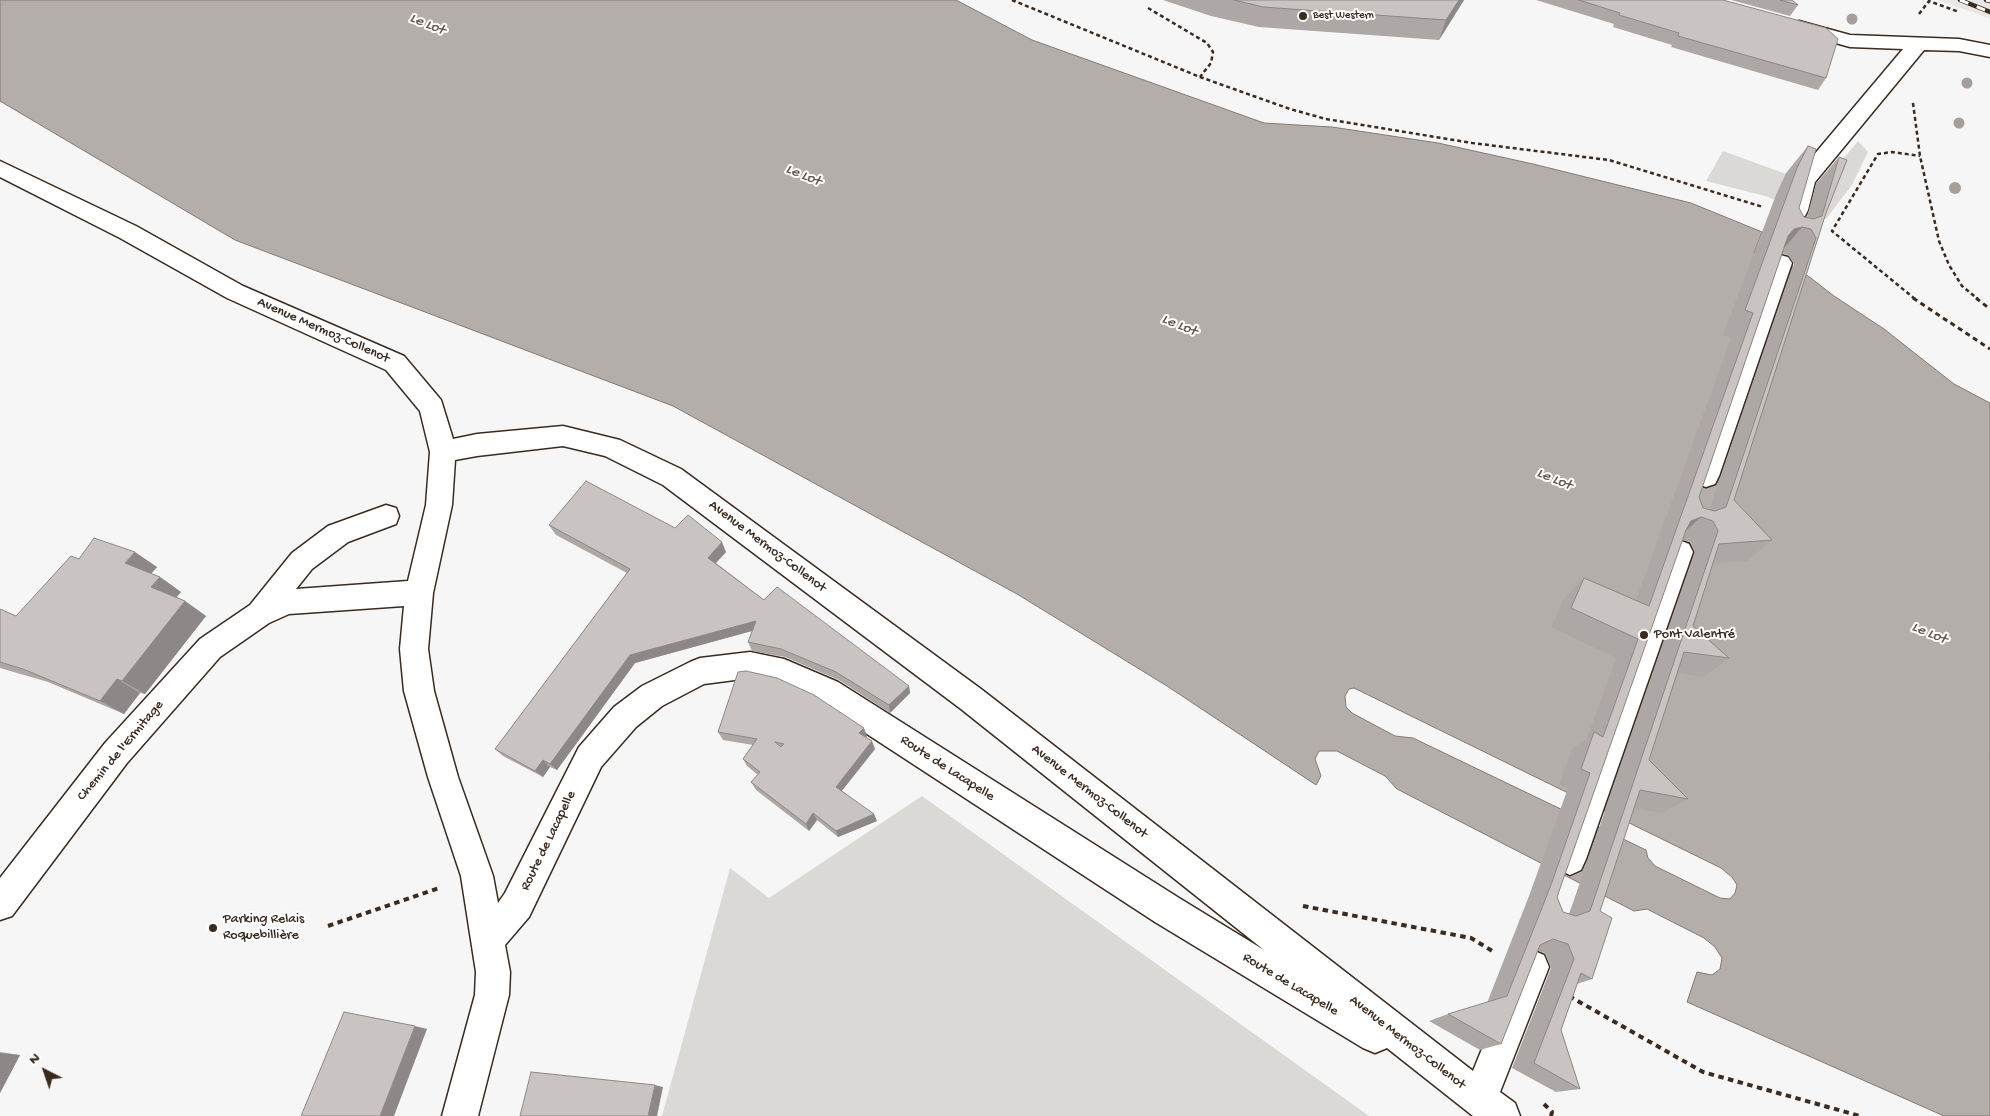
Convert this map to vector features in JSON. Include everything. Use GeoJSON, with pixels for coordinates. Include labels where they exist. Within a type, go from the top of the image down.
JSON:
{"type":"FeatureCollection","features":[{"type":"Feature","properties":{"kind":"street"},"geometry":{"type":"LineString","coordinates":[[1785,23],[1850,41],[1920,42],[1959,45],[1990,51]]}},
{"type":"Feature","properties":{"kind":"street"},"geometry":{"type":"LineString","coordinates":[[1790,234],[1805,180],[1920,42]]}},
{"type":"Feature","properties":{"kind":"street","name":"Avenue Mermoz-Collenot"},"geometry":{"type":"LineString","coordinates":[[0,168],[128,232],[235,292],[395,362],[432,407],[443,452],[477,445],[563,436],[611,447],[672,477],[970,699],[1491,1108]]}},
{"type":"Feature","properties":{"kind":"street"},"geometry":{"type":"LineString","coordinates":[[1697,502],[1780,263]]}},
{"type":"Feature","properties":{"kind":"street"},"geometry":{"type":"LineString","coordinates":[[443,452],[439,505],[419,593],[414,649],[420,691],[443,776],[478,876],[492,972],[492,995],[460,1116]]}},
{"type":"Feature","properties":{"kind":"street","name":"Chemin de l'Ermitage"},"geometry":{"type":"LineString","coordinates":[[259,614],[302,561],[338,534],[386,516]]}},
{"type":"Feature","properties":{"kind":"street"},"geometry":{"type":"LineString","coordinates":[[1563,880],[1680,552]]}},
{"type":"Feature","properties":{"kind":"street","name":"Chemin de l'Ermitage"},"geometry":{"type":"LineString","coordinates":[[0,904],[116,753],[210,648],[259,614],[288,602],[419,593]]}},
{"type":"Feature","properties":{"kind":"street","name":"Route de Lacapelle"},"geometry":{"type":"LineString","coordinates":[[488,940],[517,905],[590,757],[625,717],[652,696],[700,671],[750,664],[784,672],[828,692],[1167,910],[1491,1108]]}},
{"type":"Feature","properties":{"kind":"street"},"geometry":{"type":"LineString","coordinates":[[1491,1108],[1532,967]]}},
{"type":"Feature","properties":{"kind":"path"},"geometry":{"type":"LineString","coordinates":[[1012,0],[1200,77],[1290,109],[1326,119],[1472,143],[1609,160],[1767,208]]}},
{"type":"Feature","properties":{"kind":"path"},"geometry":{"type":"LineString","coordinates":[[1929,1],[1965,14]]}},
{"type":"Feature","properties":{"kind":"path"},"geometry":{"type":"LineString","coordinates":[[1148,8],[1207,43],[1213,52],[1211,63],[1200,77]]}},
{"type":"Feature","properties":{"kind":"path"},"geometry":{"type":"LineString","coordinates":[[1892,76],[1912,93],[1920,156],[1932,216],[1949,265],[1962,286],[1990,309]]}},
{"type":"Feature","properties":{"kind":"path"},"geometry":{"type":"LineString","coordinates":[[1920,156],[1892,152],[1878,154],[1832,231],[1912,297],[1990,349]]}},
{"type":"Feature","properties":{"kind":"path"},"geometry":{"type":"LineString","coordinates":[[328,926],[443,887]]}},
{"type":"Feature","properties":{"kind":"path"},"geometry":{"type":"LineString","coordinates":[[1299,905],[1471,938],[1496,954]]}},
{"type":"Feature","properties":{"kind":"path"},"geometry":{"type":"LineString","coordinates":[[1563,992],[1703,1072],[1860,1116]]}},
{"type":"Feature","properties":{"kind":"shaded area"},"geometry":{"type":"Polygon","coordinates":[[[1937,0],[1990,0],[1990,19],[1989,18],[1937,0]]]}},
{"type":"Feature","properties":{"kind":"shaded area"},"geometry":{"type":"Polygon","coordinates":[[[1858,141],[1868,152],[1852,185],[1826,219],[1765,196],[1706,181],[1723,151],[1786,174],[1782,182],[1821,197],[1821,186],[1858,141]]]}},
{"type":"Feature","properties":{"kind":"shaded area"},"geometry":{"type":"Polygon","coordinates":[[[922,796],[1369,1116],[662,1116],[730,868],[769,898],[922,796]]]}},
{"type":"Feature","properties":{"kind":"water","name":"Le Lot"},"geometry":{"type":"Polygon","coordinates":[[[0,0],[956,0],[1032,40],[1264,123],[1332,127],[1438,143],[1691,203],[1762,232],[1754,253],[1799,269],[1834,296],[1884,329],[1954,384],[1990,403],[1990,1116],[1944,1116],[1687,1002],[1697,972],[1712,975],[1720,969],[1722,958],[1715,947],[1704,938],[1647,909],[1634,911],[1397,789],[1385,776],[1337,751],[1319,751],[1315,759],[1321,776],[1316,785],[1167,686],[1017,594],[673,406],[235,240],[0,101],[0,0]],[[1354,688],[1349,689],[1345,696],[1346,707],[1352,713],[1395,736],[1413,738],[1646,850],[1648,858],[1655,866],[1720,898],[1730,899],[1735,893],[1737,885],[1732,877],[1721,868],[1354,688]]]}},
{"type":"Feature","properties":{"kind":"building"},"geometry":{"type":"Polygon","coordinates":[[[1234,0],[1459,0],[1446,20],[1263,7],[1234,0]]]}},
{"type":"Feature","properties":{"kind":"building"},"geometry":{"type":"Polygon","coordinates":[[[1579,0],[1723,0],[1826,28],[1838,39],[1826,78],[1678,36],[1679,33],[1619,15],[1620,13],[1579,0]]]}},
{"type":"Feature","properties":{"kind":"building"},"geometry":{"type":"Polygon","coordinates":[[[1780,0],[1792,0],[1798,5],[1780,0]]]}},
{"type":"Feature","properties":{"kind":"building"},"geometry":{"type":"Polygon","coordinates":[[[1808,146],[1816,149],[1799,208],[1804,217],[1813,219],[1822,216],[1839,157],[1847,160],[1826,213],[1734,500],[1772,540],[1719,544],[1693,626],[1729,658],[1684,652],[1649,760],[1688,799],[1640,790],[1600,911],[1612,918],[1592,979],[1581,973],[1561,1030],[1580,1089],[1534,1063],[1574,959],[1568,944],[1553,939],[1540,945],[1501,1044],[1448,1014],[1507,996],[1551,885],[1590,773],[1581,769],[1594,732],[1603,737],[1638,639],[1571,608],[1584,578],[1649,606],[1753,313],[1745,310],[1797,168],[1808,146]],[[1802,227],[1794,229],[1788,236],[1699,497],[1703,508],[1715,511],[1726,507],[1816,238],[1811,229],[1802,227]],[[1701,517],[1691,521],[1686,530],[1557,897],[1563,912],[1576,916],[1590,911],[1718,531],[1713,521],[1701,517]]]}},
{"type":"Feature","properties":{"kind":"building"},"geometry":{"type":"Polygon","coordinates":[[[586,481],[675,528],[688,515],[722,542],[708,558],[764,600],[777,587],[909,686],[889,705],[836,672],[781,649],[748,642],[756,621],[630,655],[550,764],[543,760],[535,771],[495,749],[630,569],[549,525],[586,481]]]}},
{"type":"Feature","properties":{"kind":"building"},"geometry":{"type":"Polygon","coordinates":[[[94,538],[135,552],[125,563],[160,577],[151,587],[185,601],[122,681],[117,679],[100,701],[23,669],[0,662],[0,609],[16,616],[71,556],[79,559],[94,538]]]}},
{"type":"Feature","properties":{"kind":"building"},"geometry":{"type":"Polygon","coordinates":[[[746,671],[777,678],[814,695],[864,728],[859,733],[872,741],[836,787],[874,814],[836,831],[813,813],[806,824],[751,782],[760,772],[743,759],[757,739],[718,732],[738,672],[746,671]],[[775,742],[781,747],[784,744],[775,742]]]}},
{"type":"Feature","properties":{"kind":"building"},"geometry":{"type":"Polygon","coordinates":[[[344,1012],[415,1026],[380,1116],[301,1116],[344,1012]]]}},
{"type":"Feature","properties":{"kind":"building"},"geometry":{"type":"Polygon","coordinates":[[[531,1072],[655,1085],[648,1116],[520,1116],[531,1072]]]}},
{"type":"Feature","properties":{"kind":"railway"},"geometry":{"type":"LineString","coordinates":[[1960,0],[1990,12]]}},
{"type":"Feature","properties":{"kind":"railway"},"geometry":{"type":"LineString","coordinates":[[1986,0],[1990,1]]}},
{"type":"Feature","properties":{"kind":"place","name":"Best Western"},"geometry":{"type":"Point","coordinates":[1303,16]}},
{"type":"Feature","properties":{"kind":"place","name":"Pont Valentré"},"geometry":{"type":"Point","coordinates":[1644,635]}},
{"type":"Feature","properties":{"kind":"place","name":"Parking Relais Roquebillière"},"geometry":{"type":"Point","coordinates":[213,928]}}]}
